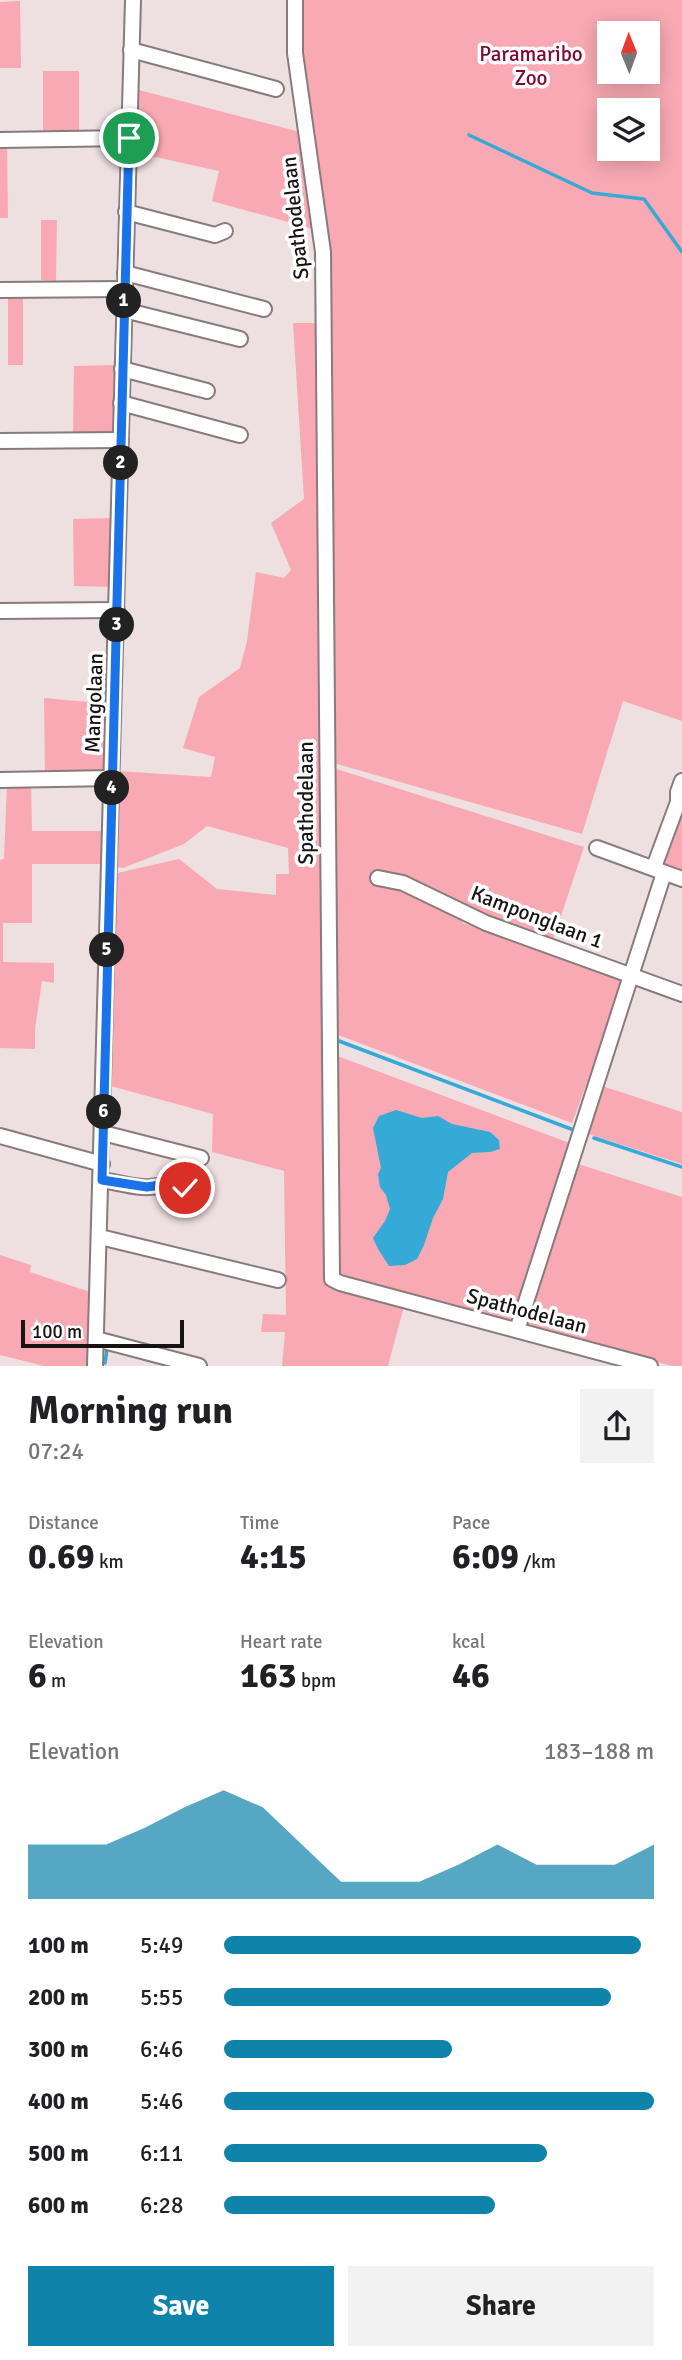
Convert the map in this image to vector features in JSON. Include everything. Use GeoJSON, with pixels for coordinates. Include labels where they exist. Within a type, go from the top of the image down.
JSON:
{"type":"FeatureCollection","features":[{"type":"Feature","properties":{"kind":"street","name":"Mangolaan"},"geometry":{"type":"LineString","coordinates":[[95,1366],[133,0]]}},
{"type":"Feature","properties":{"kind":"street","name":"Spathodelaan"},"geometry":{"type":"LineString","coordinates":[[295,0],[295,53],[324,252],[332,1279],[650,1366]]}},
{"type":"Feature","properties":{"kind":"street"},"geometry":{"type":"LineString","coordinates":[[131,50],[275,89]]}},
{"type":"Feature","properties":{"kind":"street"},"geometry":{"type":"LineString","coordinates":[[0,140],[129,138]]}},
{"type":"Feature","properties":{"kind":"street"},"geometry":{"type":"LineString","coordinates":[[126,212],[215,235],[225,231]]}},
{"type":"Feature","properties":{"kind":"street"},"geometry":{"type":"LineString","coordinates":[[125,273],[264,309]]}},
{"type":"Feature","properties":{"kind":"street"},"geometry":{"type":"LineString","coordinates":[[0,290],[124,289]]}},
{"type":"Feature","properties":{"kind":"street"},"geometry":{"type":"LineString","coordinates":[[124,310],[240,340]]}},
{"type":"Feature","properties":{"kind":"street"},"geometry":{"type":"LineString","coordinates":[[122,369],[207,391]]}},
{"type":"Feature","properties":{"kind":"street"},"geometry":{"type":"LineString","coordinates":[[121,403],[240,435]]}},
{"type":"Feature","properties":{"kind":"street"},"geometry":{"type":"LineString","coordinates":[[0,441],[121,440]]}},
{"type":"Feature","properties":{"kind":"street"},"geometry":{"type":"LineString","coordinates":[[0,611],[117,610]]}},
{"type":"Feature","properties":{"kind":"street"},"geometry":{"type":"LineString","coordinates":[[0,780],[113,778]]}},
{"type":"Feature","properties":{"kind":"street"},"geometry":{"type":"LineString","coordinates":[[517,1330],[630,975],[680,803],[678,792],[682,780]]}},
{"type":"Feature","properties":{"kind":"street"},"geometry":{"type":"LineString","coordinates":[[597,848],[682,879]]}},
{"type":"Feature","properties":{"kind":"street","name":"Kamponglaan 1"},"geometry":{"type":"LineString","coordinates":[[378,878],[403,883],[486,923],[682,994]]}},
{"type":"Feature","properties":{"kind":"street"},"geometry":{"type":"LineString","coordinates":[[103,1133],[201,1158]]}},
{"type":"Feature","properties":{"kind":"street"},"geometry":{"type":"LineString","coordinates":[[0,1136],[102,1164]]}},
{"type":"Feature","properties":{"kind":"street"},"geometry":{"type":"LineString","coordinates":[[102,1180],[147,1187],[172,1183],[185,1188],[198,1201]]}},
{"type":"Feature","properties":{"kind":"street"},"geometry":{"type":"LineString","coordinates":[[100,1237],[278,1280]]}},
{"type":"Feature","properties":{"kind":"street"},"geometry":{"type":"LineString","coordinates":[[96,1339],[199,1366]]}},
{"type":"Feature","properties":{"kind":"green space","name":"Paramaribo Zoo"},"geometry":{"type":"Polygon","coordinates":[[[298,0],[682,0],[682,721],[623,701],[582,834],[330,762],[327,258],[298,53],[298,0]]]}},
{"type":"Feature","properties":{"kind":"green space"},"geometry":{"type":"Polygon","coordinates":[[[20,1],[21,68],[0,68],[0,2],[20,1]]]}},
{"type":"Feature","properties":{"kind":"green space"},"geometry":{"type":"Polygon","coordinates":[[[43,71],[79,71],[79,136],[43,135],[43,71]]]}},
{"type":"Feature","properties":{"kind":"green space"},"geometry":{"type":"Polygon","coordinates":[[[135,89],[304,133],[317,230],[212,201],[219,171],[133,152],[135,89]]]}},
{"type":"Feature","properties":{"kind":"green space"},"geometry":{"type":"Polygon","coordinates":[[[0,144],[7,144],[8,218],[0,218],[0,144]]]}},
{"type":"Feature","properties":{"kind":"green space"},"geometry":{"type":"Polygon","coordinates":[[[41,220],[57,220],[56,281],[41,280],[41,220]]]}},
{"type":"Feature","properties":{"kind":"green space"},"geometry":{"type":"Polygon","coordinates":[[[8,294],[23,294],[23,365],[8,365],[8,294]]]}},
{"type":"Feature","properties":{"kind":"green space"},"geometry":{"type":"Polygon","coordinates":[[[293,323],[321,323],[326,1282],[404,1306],[388,1366],[282,1366],[285,1332],[261,1332],[263,1314],[286,1315],[284,1171],[212,1152],[213,1114],[107,1085],[113,874],[179,859],[217,889],[276,895],[276,874],[289,874],[288,848],[207,826],[184,844],[123,868],[114,867],[116,771],[211,777],[215,757],[183,748],[199,697],[240,668],[247,641],[256,572],[284,578],[291,570],[271,523],[304,499],[293,323]]]}},
{"type":"Feature","properties":{"kind":"green space"},"geometry":{"type":"Polygon","coordinates":[[[119,365],[118,433],[73,436],[74,366],[119,365]]]}},
{"type":"Feature","properties":{"kind":"green space"},"geometry":{"type":"Polygon","coordinates":[[[115,518],[113,587],[74,586],[73,519],[115,518]]]}},
{"type":"Feature","properties":{"kind":"green space"},"geometry":{"type":"Polygon","coordinates":[[[44,698],[111,704],[105,772],[45,775],[44,698]]]}},
{"type":"Feature","properties":{"kind":"green space"},"geometry":{"type":"Polygon","coordinates":[[[330,767],[584,847],[553,940],[488,920],[404,889],[460,915],[463,923],[624,982],[572,1123],[333,1033],[330,767]]]}},
{"type":"Feature","properties":{"kind":"green space"},"geometry":{"type":"Polygon","coordinates":[[[7,783],[31,783],[32,831],[107,831],[105,864],[32,864],[32,923],[3,923],[3,962],[54,963],[54,983],[42,981],[35,1049],[0,1048],[0,860],[4,859],[7,783]]]}},
{"type":"Feature","properties":{"kind":"green space"},"geometry":{"type":"Polygon","coordinates":[[[682,810],[682,876],[664,868],[662,863],[682,810]]]}},
{"type":"Feature","properties":{"kind":"green space"},"geometry":{"type":"Polygon","coordinates":[[[332,1054],[572,1144],[515,1325],[335,1272],[332,1054]]]}},
{"type":"Feature","properties":{"kind":"green space"},"geometry":{"type":"Polygon","coordinates":[[[602,1086],[682,1112],[682,1164],[588,1134],[602,1086]]]}},
{"type":"Feature","properties":{"kind":"green space"},"geometry":{"type":"Polygon","coordinates":[[[578,1164],[682,1197],[682,1366],[672,1366],[533,1329],[523,1322],[572,1165],[578,1164]]]}},
{"type":"Feature","properties":{"kind":"green space"},"geometry":{"type":"Polygon","coordinates":[[[0,1255],[31,1265],[30,1272],[93,1293],[90,1366],[44,1366],[0,1355],[0,1255]]]}},
{"type":"Feature","properties":{"kind":"water"},"geometry":{"type":"Polygon","coordinates":[[[396,1110],[422,1118],[438,1116],[452,1124],[490,1132],[499,1140],[500,1149],[472,1153],[448,1172],[443,1199],[417,1259],[405,1265],[389,1266],[373,1238],[390,1209],[386,1195],[380,1187],[378,1174],[381,1168],[373,1128],[379,1116],[396,1110]]]}},
{"type":"Feature","properties":{"kind":"waterway"},"geometry":{"type":"LineString","coordinates":[[469,135],[592,193],[644,199],[682,252]]}},
{"type":"Feature","properties":{"kind":"waterway"},"geometry":{"type":"LineString","coordinates":[[339,1041],[571,1129]]}},
{"type":"Feature","properties":{"kind":"waterway"},"geometry":{"type":"LineString","coordinates":[[594,1138],[682,1167]]}},
{"type":"Feature","properties":{"kind":"waterway"},"geometry":{"type":"LineString","coordinates":[[105,1363],[107,1349]]}},
{"type":"Feature","properties":{"kind":"waterway"},"geometry":{"type":"LineString","coordinates":[[144,1359],[171,1366]]}},
{"type":"Feature","properties":{"kind":"route"},"geometry":{"type":"LineString","coordinates":[[129,138],[102,1180],[137,1187],[172,1183],[185,1188]]}}]}
